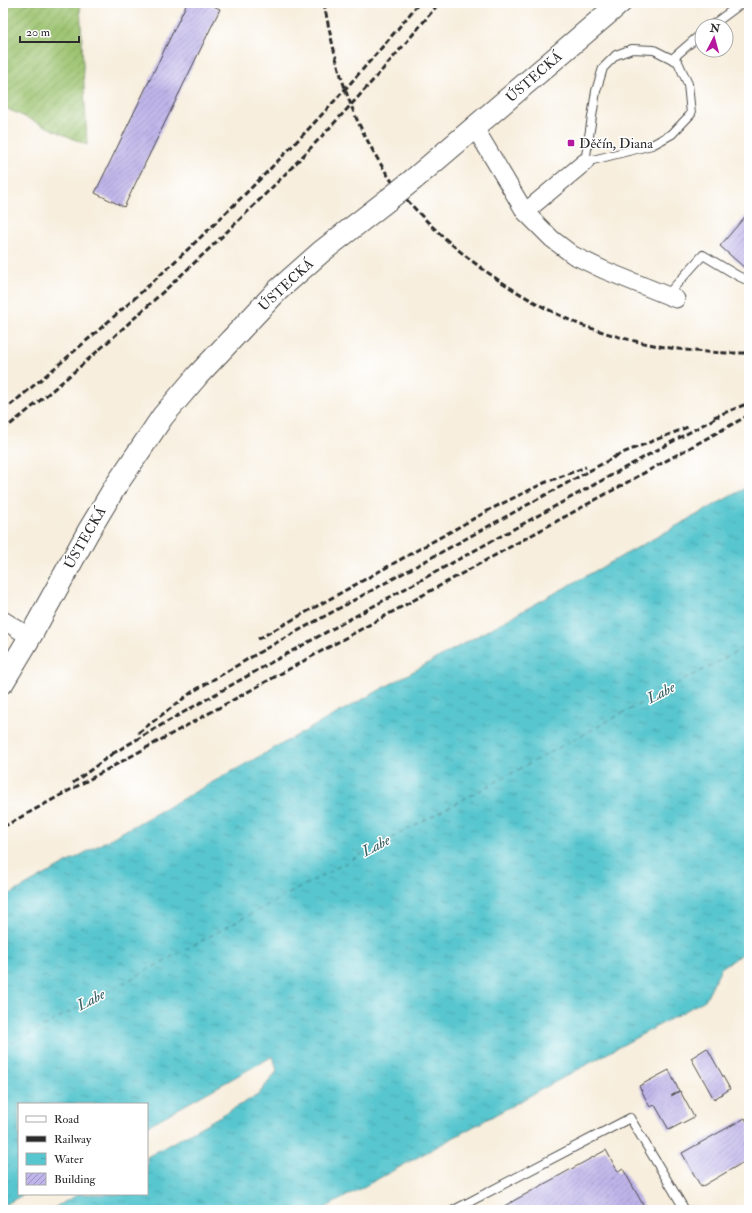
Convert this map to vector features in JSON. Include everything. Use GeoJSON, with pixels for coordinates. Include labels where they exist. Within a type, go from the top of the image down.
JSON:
{"type":"FeatureCollection","features":[{"type":"Feature","properties":{"kind":"main road","name":"ÚSTECKÁ"},"geometry":{"type":"LineString","coordinates":[[3,682],[115,487],[163,416],[198,375],[277,291],[321,252],[414,179],[620,3]]}},
{"type":"Feature","properties":{"kind":"street"},"geometry":{"type":"LineString","coordinates":[[474,128],[525,212],[552,239],[573,255],[604,270],[672,297]]}},
{"type":"Feature","properties":{"kind":"street"},"geometry":{"type":"LineString","coordinates":[[525,212],[585,162]]}},
{"type":"Feature","properties":{"kind":"street"},"geometry":{"type":"LineString","coordinates":[[3,620],[30,637]]}},
{"type":"Feature","properties":{"kind":"lane"},"geometry":{"type":"LineString","coordinates":[[722,18],[742,3]]}},
{"type":"Feature","properties":{"kind":"lane"},"geometry":{"type":"LineString","coordinates":[[672,59],[694,40]]}},
{"type":"Feature","properties":{"kind":"lane"},"geometry":{"type":"LineString","coordinates":[[632,50],[654,50],[678,62],[688,84],[691,114],[672,134],[652,144],[585,162],[596,91],[603,68],[616,55],[632,50]]}},
{"type":"Feature","properties":{"kind":"lane"},"geometry":{"type":"LineString","coordinates":[[672,297],[703,255],[749,281]]}},
{"type":"Feature","properties":{"kind":"lane"},"geometry":{"type":"LineString","coordinates":[[454,1210],[630,1118],[685,1210]]}},
{"type":"Feature","properties":{"kind":"green space"},"geometry":{"type":"Polygon","coordinates":[[[3,3],[80,3],[87,145],[3,107],[3,3]]]}},
{"type":"Feature","properties":{"kind":"water","name":"Labe"},"geometry":{"type":"Polygon","coordinates":[[[749,486],[749,949],[721,968],[705,1000],[321,1210],[50,1210],[77,1195],[148,1195],[148,1156],[258,1095],[277,1071],[273,1056],[148,1125],[148,1103],[18,1103],[18,1195],[22,1195],[3,1206],[3,898],[749,486]]]}},
{"type":"Feature","properties":{"kind":"building"},"geometry":{"type":"Polygon","coordinates":[[[187,3],[207,3],[220,9],[124,207],[95,193],[187,3]]]}},
{"type":"Feature","properties":{"kind":"building"},"geometry":{"type":"Polygon","coordinates":[[[749,212],[749,268],[747,270],[720,246],[749,212]]]}},
{"type":"Feature","properties":{"kind":"building"},"geometry":{"type":"Polygon","coordinates":[[[707,1048],[730,1089],[714,1099],[691,1058],[707,1048]]]}},
{"type":"Feature","properties":{"kind":"building"},"geometry":{"type":"Polygon","coordinates":[[[669,1070],[679,1091],[671,1096],[680,1091],[694,1117],[669,1130],[655,1105],[650,1107],[639,1086],[669,1070]]]}},
{"type":"Feature","properties":{"kind":"building"},"geometry":{"type":"Polygon","coordinates":[[[745,1118],[749,1126],[749,1159],[701,1187],[682,1153],[745,1118]]]}},
{"type":"Feature","properties":{"kind":"building"},"geometry":{"type":"Polygon","coordinates":[[[606,1150],[618,1172],[623,1169],[646,1210],[497,1210],[606,1150]]]}},
{"type":"Feature","properties":{"kind":"ferry route"},"geometry":{"type":"LineString","coordinates":[[3,1048],[749,645]]}},
{"type":"Feature","properties":{"kind":"railway"},"geometry":{"type":"LineString","coordinates":[[324,3],[330,34],[343,83],[368,142],[393,183],[411,205],[431,226],[453,245],[475,263],[523,296],[580,325],[618,337],[673,348],[692,351],[749,353]]}},
{"type":"Feature","properties":{"kind":"railway"},"geometry":{"type":"LineString","coordinates":[[3,411],[114,317],[221,218],[323,113],[372,59],[419,3]]}},
{"type":"Feature","properties":{"kind":"railway"},"geometry":{"type":"LineString","coordinates":[[3,430],[97,351],[152,302],[265,195],[372,82],[439,3]]}},
{"type":"Feature","properties":{"kind":"railway"},"geometry":{"type":"LineString","coordinates":[[714,417],[749,403]]}},
{"type":"Feature","properties":{"kind":"railway"},"geometry":{"type":"LineString","coordinates":[[3,827],[749,415]]}},
{"type":"Feature","properties":{"kind":"railway"},"geometry":{"type":"LineString","coordinates":[[112,754],[272,662],[719,416]]}},
{"type":"Feature","properties":{"kind":"railway"},"geometry":{"type":"LineString","coordinates":[[615,456],[688,427]]}},
{"type":"Feature","properties":{"kind":"railway"},"geometry":{"type":"LineString","coordinates":[[138,733],[192,692],[265,649],[620,454]]}},
{"type":"Feature","properties":{"kind":"railway"},"geometry":{"type":"LineString","coordinates":[[258,639],[491,509],[544,483],[586,467]]}},
{"type":"Feature","properties":{"kind":"railway"},"geometry":{"type":"LineString","coordinates":[[73,783],[116,751]]}},
{"type":"Feature","properties":{"kind":"place","name":"Děčín, Diana"},"geometry":{"type":"Point","coordinates":[571,143]}}]}
